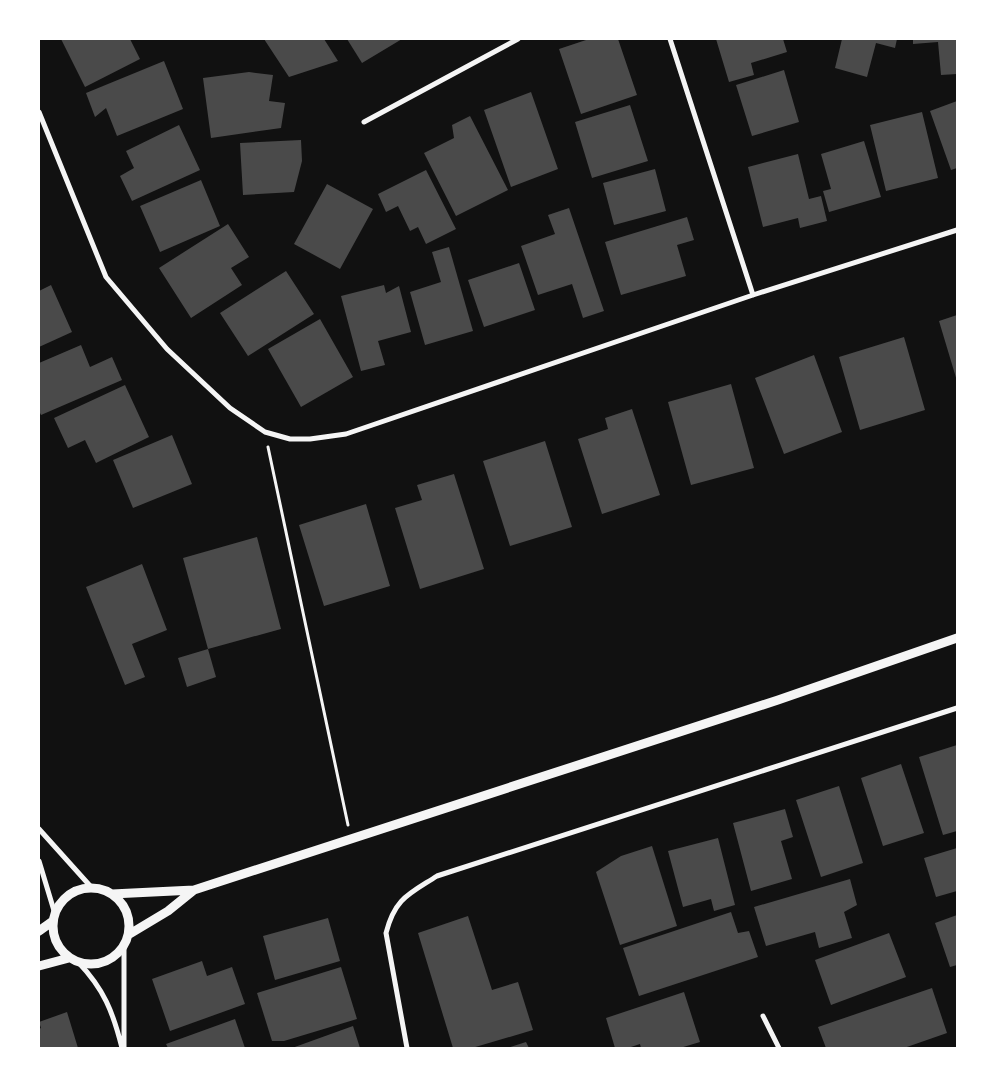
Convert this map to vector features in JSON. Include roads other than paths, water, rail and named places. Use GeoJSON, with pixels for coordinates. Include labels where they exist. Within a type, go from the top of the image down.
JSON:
{"type":"FeatureCollection","features":[{"type":"Feature","properties":{"kind":"street"},"geometry":{"type":"LineString","coordinates":[[364,122],[518,39]]}},
{"type":"Feature","properties":{"kind":"street"},"geometry":{"type":"LineString","coordinates":[[670,39],[753,296]]}},
{"type":"Feature","properties":{"kind":"street"},"geometry":{"type":"LineString","coordinates":[[39,112],[106,277],[167,349],[230,408],[265,432],[290,439],[310,439],[346,434],[753,296],[957,230]]}},
{"type":"Feature","properties":{"kind":"street"},"geometry":{"type":"LineString","coordinates":[[39,931],[54,917],[61,903],[69,895],[80,889],[92,888],[112,894],[194,890],[351,837],[778,700],[957,638]]}},
{"type":"Feature","properties":{"kind":"street"},"geometry":{"type":"LineString","coordinates":[[407,1048],[386,933],[391,914],[404,897],[437,876],[957,708]]}},
{"type":"Feature","properties":{"kind":"street"},"geometry":{"type":"LineString","coordinates":[[39,829],[92,888]]}},
{"type":"Feature","properties":{"kind":"street"},"geometry":{"type":"LineString","coordinates":[[39,861],[54,917],[56,941],[95,980],[107,1000],[123,1048]]}},
{"type":"Feature","properties":{"kind":"street"},"geometry":{"type":"LineString","coordinates":[[128,935],[168,911],[194,890]]}},
{"type":"Feature","properties":{"kind":"street"},"geometry":{"type":"LineString","coordinates":[[112,894],[126,912],[129,924],[124,946],[123,1048]]}},
{"type":"Feature","properties":{"kind":"street"},"geometry":{"type":"LineString","coordinates":[[39,966],[73,960],[88,964],[108,960],[124,946]]}},
{"type":"Feature","properties":{"kind":"street"},"geometry":{"type":"LineString","coordinates":[[763,1016],[779,1048]]}}]}
